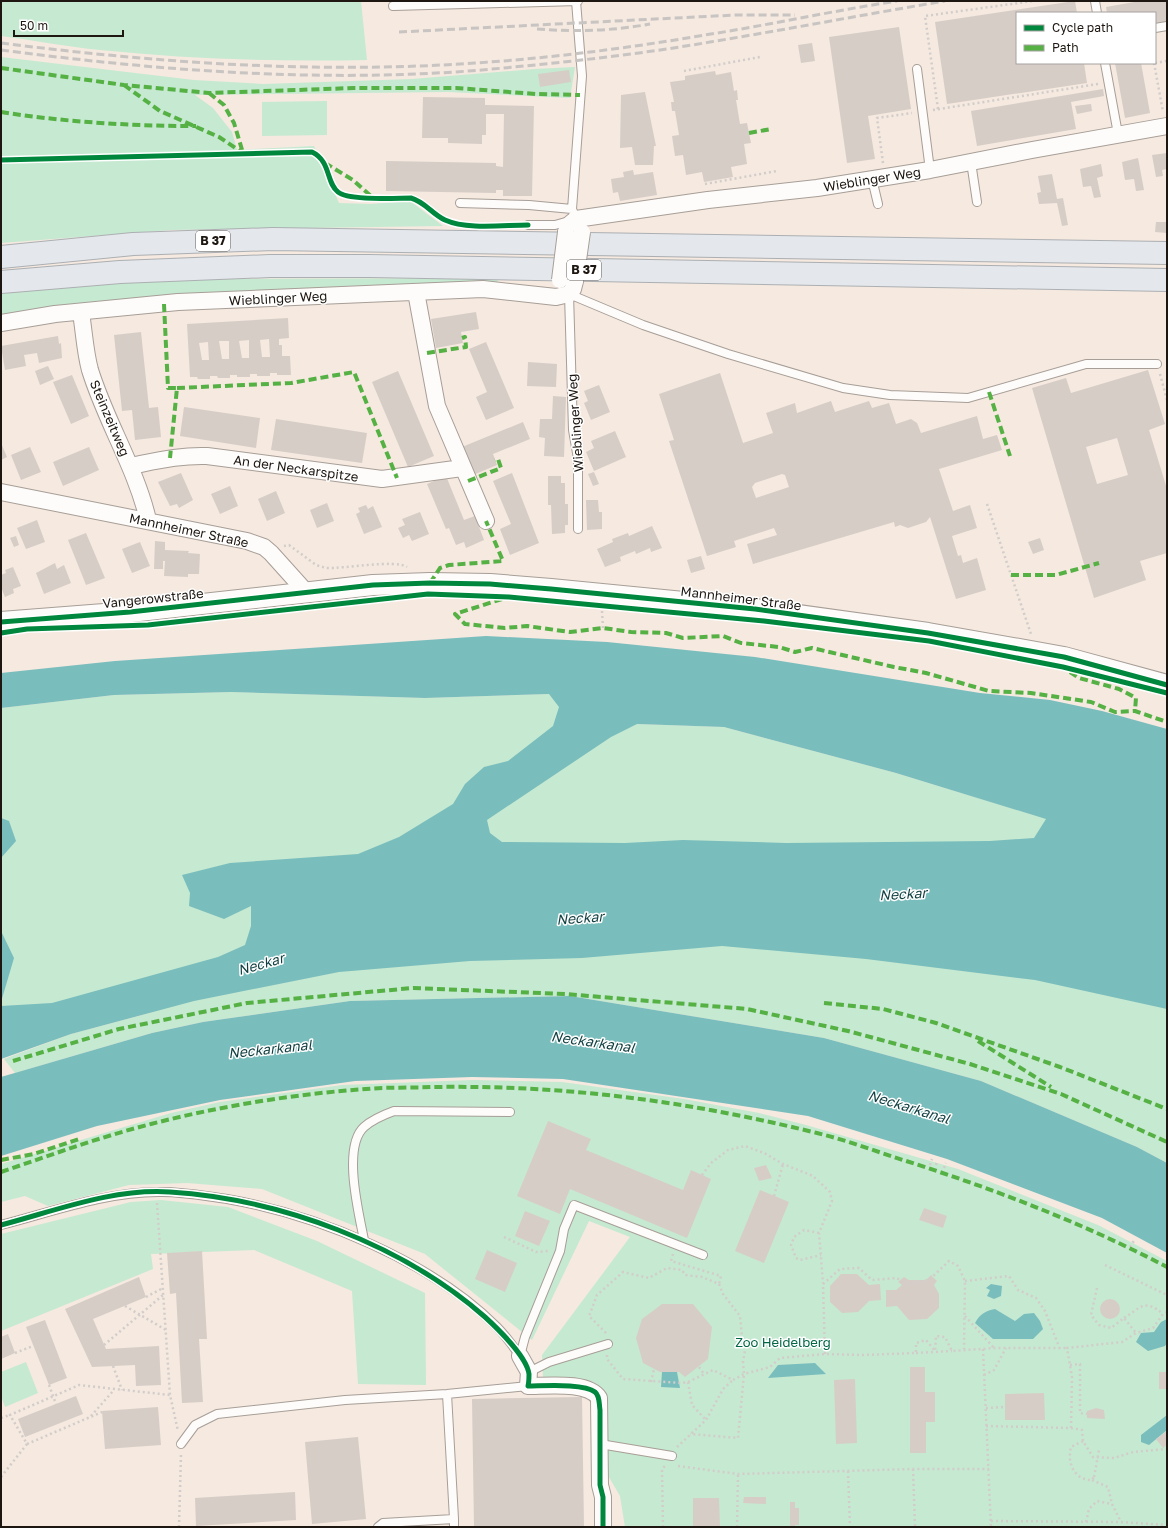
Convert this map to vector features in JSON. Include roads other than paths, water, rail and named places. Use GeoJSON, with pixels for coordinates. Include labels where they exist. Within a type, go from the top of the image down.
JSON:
{"type":"FeatureCollection","features":[{"type":"Feature","properties":{"kind":"highway","name":"B 37"},"geometry":{"type":"LineString","coordinates":[[1,257],[133,244],[273,239],[1167,253]]}},
{"type":"Feature","properties":{"kind":"highway","name":"B 37"},"geometry":{"type":"LineString","coordinates":[[1,282],[128,272],[270,266],[361,266],[1167,280]]}},
{"type":"Feature","properties":{"kind":"street","name":"Wieblinger Weg"},"geometry":{"type":"LineString","coordinates":[[565,288],[566,232],[571,223],[577,220],[708,200],[780,193],[930,170],[1166,126]]}},
{"type":"Feature","properties":{"kind":"street","name":"Wieblinger Weg"},"geometry":{"type":"LineString","coordinates":[[565,288],[577,220]]}},
{"type":"Feature","properties":{"kind":"street","name":"Wieblinger Weg"},"geometry":{"type":"LineString","coordinates":[[1,323],[55,314],[80,313],[178,302],[483,289],[565,288]]}},
{"type":"Feature","properties":{"kind":"street"},"geometry":{"type":"LineString","coordinates":[[416,292],[437,406],[462,468],[486,521]]}},
{"type":"Feature","properties":{"kind":"street","name":"Steinzeitweg"},"geometry":{"type":"LineString","coordinates":[[80,313],[90,369],[130,466],[143,500],[148,520]]}},
{"type":"Feature","properties":{"kind":"street","name":"An der Neckarspitze"},"geometry":{"type":"LineString","coordinates":[[130,466],[170,458],[207,456],[382,479],[462,468]]}},
{"type":"Feature","properties":{"kind":"street","name":"Mannheimer Straße"},"geometry":{"type":"LineString","coordinates":[[1,492],[148,520],[247,541],[264,547],[307,593],[373,585],[430,583],[490,584],[771,612],[928,633],[1064,657],[1167,685]]}},
{"type":"Feature","properties":{"kind":"street","name":"Vangerowstraße"},"geometry":{"type":"LineString","coordinates":[[1,622],[130,612],[307,593]]}},
{"type":"Feature","properties":{"kind":"street"},"geometry":{"type":"LineString","coordinates":[[520,1356],[529,1379],[583,1387],[595,1392],[599,1398],[600,1485],[603,1497],[603,1527]]}},
{"type":"Feature","properties":{"kind":"lane"},"geometry":{"type":"LineString","coordinates":[[576,1],[582,76],[577,220]]}},
{"type":"Feature","properties":{"kind":"lane"},"geometry":{"type":"LineString","coordinates":[[393,6],[578,1]]}},
{"type":"Feature","properties":{"kind":"lane"},"geometry":{"type":"LineString","coordinates":[[1095,1],[1097,12]]}},
{"type":"Feature","properties":{"kind":"lane"},"geometry":{"type":"LineString","coordinates":[[1156,28],[1167,26]]}},
{"type":"Feature","properties":{"kind":"lane"},"geometry":{"type":"LineString","coordinates":[[1105,64],[1118,134]]}},
{"type":"Feature","properties":{"kind":"lane"},"geometry":{"type":"LineString","coordinates":[[917,70],[930,170]]}},
{"type":"Feature","properties":{"kind":"lane"},"geometry":{"type":"LineString","coordinates":[[970,162],[977,202]]}},
{"type":"Feature","properties":{"kind":"lane"},"geometry":{"type":"LineString","coordinates":[[878,204],[879,178]]}},
{"type":"Feature","properties":{"kind":"lane"},"geometry":{"type":"LineString","coordinates":[[460,203],[504,204],[577,220]]}},
{"type":"Feature","properties":{"kind":"lane"},"geometry":{"type":"LineString","coordinates":[[528,225],[555,225],[577,220]]}},
{"type":"Feature","properties":{"kind":"lane"},"geometry":{"type":"LineString","coordinates":[[565,288],[643,325],[728,354],[842,388],[890,395],[968,398],[1086,364],[1157,364]]}},
{"type":"Feature","properties":{"kind":"lane","name":"Wieblinger Weg"},"geometry":{"type":"LineString","coordinates":[[565,288],[573,430],[578,459],[578,529]]}},
{"type":"Feature","properties":{"kind":"lane"},"geometry":{"type":"LineString","coordinates":[[364,1240],[352,1168],[355,1144],[363,1128],[376,1118],[394,1111],[510,1112]]}},
{"type":"Feature","properties":{"kind":"lane"},"geometry":{"type":"LineString","coordinates":[[1,1224],[116,1196],[157,1192],[203,1195],[254,1204],[312,1221],[364,1240],[437,1280],[497,1327],[520,1356]]}},
{"type":"Feature","properties":{"kind":"lane"},"geometry":{"type":"LineString","coordinates":[[520,1356],[525,1337],[560,1251],[564,1229],[574,1205],[703,1255]]}},
{"type":"Feature","properties":{"kind":"lane"},"geometry":{"type":"LineString","coordinates":[[181,1444],[195,1425],[217,1414],[345,1400],[447,1394],[529,1379],[549,1362],[608,1344]]}},
{"type":"Feature","properties":{"kind":"lane"},"geometry":{"type":"LineString","coordinates":[[378,1527],[383,1523],[454,1523],[447,1394]]}},
{"type":"Feature","properties":{"kind":"lane"},"geometry":{"type":"LineString","coordinates":[[600,1444],[672,1456]]}},
{"type":"Feature","properties":{"kind":"water","name":"Neckar"},"geometry":{"type":"Polygon","coordinates":[[[486,636],[607,642],[755,657],[980,693],[1050,700],[1102,711],[1167,729],[1167,1009],[1035,980],[866,959],[722,946],[582,958],[470,961],[339,972],[194,1001],[71,1034],[1,1059],[1,1006],[52,1003],[218,957],[245,945],[251,926],[251,906],[224,919],[189,906],[190,893],[182,875],[230,863],[358,854],[399,837],[453,804],[465,784],[484,767],[508,761],[553,726],[559,707],[549,694],[425,698],[231,692],[114,695],[1,708],[1,673],[115,661],[486,636]],[[637,724],[611,737],[487,820],[490,833],[502,842],[625,843],[683,840],[786,843],[990,841],[1034,838],[1046,819],[896,773],[724,727],[637,724]]]}},
{"type":"Feature","properties":{"kind":"water"},"geometry":{"type":"Polygon","coordinates":[[[1,818],[9,821],[16,841],[1,858],[1,818]]]}},
{"type":"Feature","properties":{"kind":"water"},"geometry":{"type":"Polygon","coordinates":[[[1,931],[14,958],[1,1002],[1,931]]]}},
{"type":"Feature","properties":{"kind":"water","name":"Neckarkanal"},"geometry":{"type":"Polygon","coordinates":[[[570,996],[824,1038],[981,1081],[1137,1147],[1167,1163],[1167,1253],[1102,1218],[947,1159],[808,1116],[563,1079],[472,1077],[355,1081],[220,1100],[97,1126],[1,1156],[1,1077],[152,1033],[203,1022],[350,1001],[570,996]]]}},
{"type":"Feature","properties":{"kind":"water"},"geometry":{"type":"Polygon","coordinates":[[[991,1284],[1002,1286],[1001,1296],[994,1299],[987,1296],[990,1290],[986,1288],[991,1284]]]}},
{"type":"Feature","properties":{"kind":"water"},"geometry":{"type":"Polygon","coordinates":[[[995,1309],[1015,1321],[1024,1314],[1034,1313],[1040,1321],[1043,1329],[1033,1339],[993,1339],[975,1323],[983,1313],[995,1309]]]}},
{"type":"Feature","properties":{"kind":"water"},"geometry":{"type":"Polygon","coordinates":[[[1167,1319],[1167,1343],[1165,1346],[1148,1351],[1136,1342],[1141,1333],[1154,1332],[1161,1322],[1167,1319]]]}},
{"type":"Feature","properties":{"kind":"water"},"geometry":{"type":"Polygon","coordinates":[[[815,1363],[826,1374],[768,1378],[778,1365],[815,1363]]]}},
{"type":"Feature","properties":{"kind":"water"},"geometry":{"type":"Polygon","coordinates":[[[662,1372],[677,1372],[680,1388],[661,1387],[662,1372]]]}},
{"type":"Feature","properties":{"kind":"water"},"geometry":{"type":"Polygon","coordinates":[[[1167,1415],[1167,1430],[1149,1445],[1141,1442],[1141,1435],[1167,1415]]]}},
{"type":"Feature","properties":{"kind":"railway"},"geometry":{"type":"LineString","coordinates":[[1,43],[119,56],[238,65],[297,67],[415,66],[504,61],[619,48],[676,40],[897,1]]}},
{"type":"Feature","properties":{"kind":"railway"},"geometry":{"type":"LineString","coordinates":[[1,50],[121,64],[242,73],[302,75],[422,74],[482,70],[654,51],[945,1]]}},
{"type":"Feature","properties":{"kind":"railway"},"geometry":{"type":"LineString","coordinates":[[399,32],[735,15],[795,15]]}},
{"type":"Feature","properties":{"kind":"railway"},"geometry":{"type":"LineString","coordinates":[[537,29],[594,30],[650,24]]}},
{"type":"Feature","properties":{"kind":"park label","name":"Zoo Heidelberg"},"geometry":{"type":"Point","coordinates":[783,1342]}}]}
